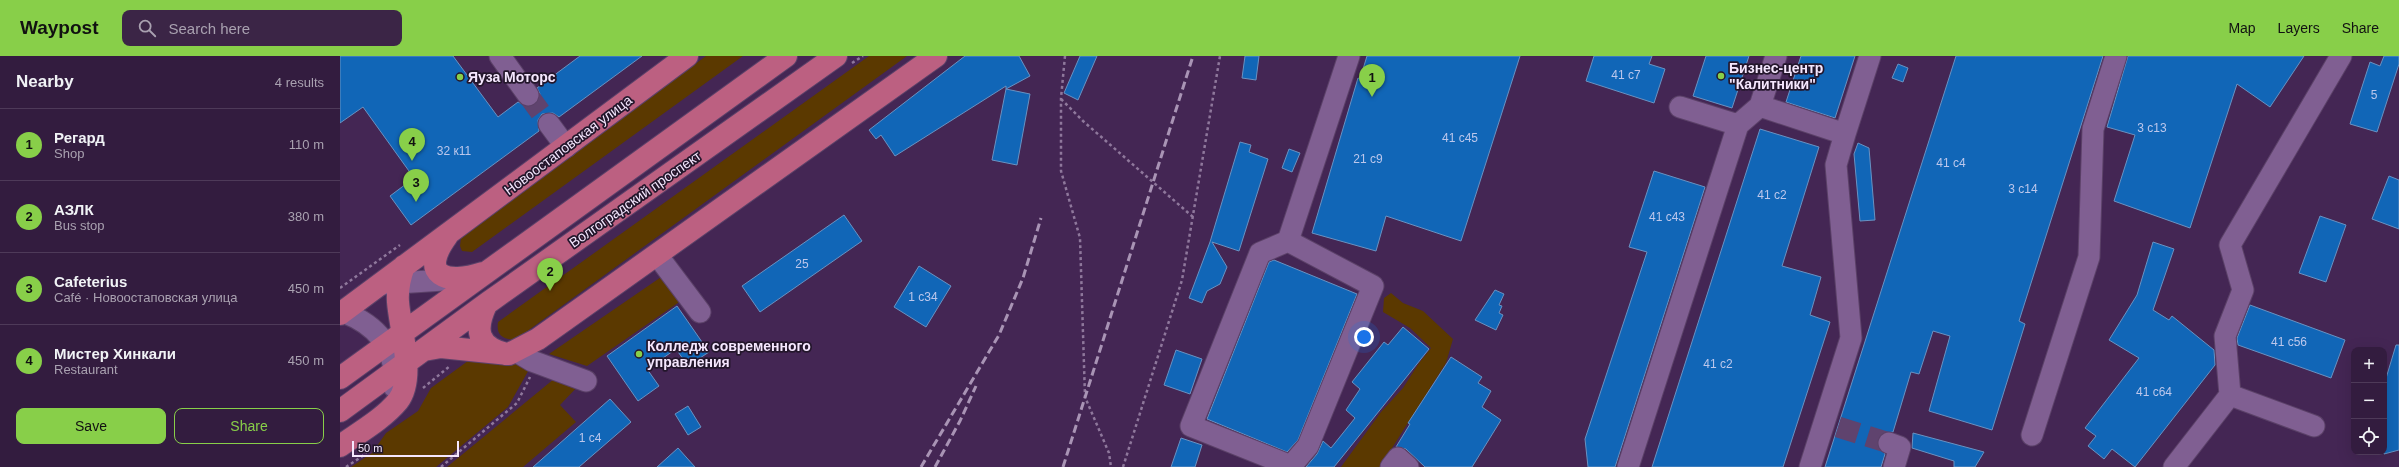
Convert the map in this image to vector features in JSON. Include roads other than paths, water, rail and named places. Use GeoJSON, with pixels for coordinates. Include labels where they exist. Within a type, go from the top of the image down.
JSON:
{"type":"FeatureCollection","features":[{"type":"Feature","properties":{"kind":"main road","name":"Новоостаповская улица"},"geometry":{"type":"LineString","coordinates":[[341,313],[394,277],[450,233],[687,56]]}},
{"type":"Feature","properties":{"kind":"main road","name":"Волгоградский проспект"},"geometry":{"type":"LineString","coordinates":[[340,378],[786,56]]}},
{"type":"Feature","properties":{"kind":"main road","name":"Волгоградский проспект"},"geometry":{"type":"LineString","coordinates":[[340,411],[401,368],[486,304],[836,56]]}},
{"type":"Feature","properties":{"kind":"main road"},"geometry":{"type":"LineString","coordinates":[[424,350],[441,347],[519,356],[538,339],[936,56]]}},
{"type":"Feature","properties":{"kind":"main road"},"geometry":{"type":"LineString","coordinates":[[450,233],[437,250],[434,259],[435,268],[446,277],[459,279],[488,272]]}},
{"type":"Feature","properties":{"kind":"main road"},"geometry":{"type":"LineString","coordinates":[[340,446],[382,416],[399,400],[406,383],[394,340],[398,300],[394,277]]}},
{"type":"Feature","properties":{"kind":"main road"},"geometry":{"type":"LineString","coordinates":[[486,304],[479,325],[480,335],[491,348],[519,356]]}},
{"type":"Feature","properties":{"kind":"street"},"geometry":{"type":"LineString","coordinates":[[1288,241],[1373,286],[1308,446],[1290,466],[1191,426],[1260,253],[1288,241],[1349,56]]}},
{"type":"Feature","properties":{"kind":"street"},"geometry":{"type":"LineString","coordinates":[[1628,467],[1738,125],[1760,106],[1776,56]]}},
{"type":"Feature","properties":{"kind":"street"},"geometry":{"type":"LineString","coordinates":[[1810,467],[1831,425],[1851,338],[1836,165],[1870,56]]}},
{"type":"Feature","properties":{"kind":"street"},"geometry":{"type":"LineString","coordinates":[[2032,435],[2089,257],[2093,129],[2116,56]]}},
{"type":"Feature","properties":{"kind":"street"},"geometry":{"type":"LineString","coordinates":[[2174,467],[2230,395],[2225,336],[2243,290],[2230,245],[2341,56]]}},
{"type":"Feature","properties":{"kind":"street"},"geometry":{"type":"LineString","coordinates":[[505,58],[528,95]]}},
{"type":"Feature","properties":{"kind":"street"},"geometry":{"type":"LineString","coordinates":[[1760,106],[1845,134]]}},
{"type":"Feature","properties":{"kind":"street"},"geometry":{"type":"LineString","coordinates":[[1680,107],[1738,125]]}},
{"type":"Feature","properties":{"kind":"street"},"geometry":{"type":"LineString","coordinates":[[549,124],[566,147]]}},
{"type":"Feature","properties":{"kind":"street"},"geometry":{"type":"LineString","coordinates":[[657,254],[700,312]]}},
{"type":"Feature","properties":{"kind":"street"},"geometry":{"type":"LineString","coordinates":[[394,277],[459,279]]}},
{"type":"Feature","properties":{"kind":"street"},"geometry":{"type":"LineString","coordinates":[[341,313],[357,317],[394,340]]}},
{"type":"Feature","properties":{"kind":"street"},"geometry":{"type":"LineString","coordinates":[[519,356],[586,381]]}},
{"type":"Feature","properties":{"kind":"street"},"geometry":{"type":"LineString","coordinates":[[2230,395],[2314,426]]}},
{"type":"Feature","properties":{"kind":"street"},"geometry":{"type":"LineString","coordinates":[[1889,443],[1900,447],[1894,467]]}},
{"type":"Feature","properties":{"kind":"street"},"geometry":{"type":"LineString","coordinates":[[1391,467],[1398,458],[1408,467]]}},
{"type":"Feature","properties":{"kind":"tunnel"},"geometry":{"type":"LineString","coordinates":[[528,95],[549,124]]}},
{"type":"Feature","properties":{"kind":"tunnel"},"geometry":{"type":"LineString","coordinates":[[1838,427],[1889,443]]}},
{"type":"Feature","properties":{"kind":"railway"},"geometry":{"type":"LineString","coordinates":[[1063,467],[1193,56]]}},
{"type":"Feature","properties":{"kind":"railway"},"geometry":{"type":"LineString","coordinates":[[921,467],[999,335],[1023,278],[1041,218]]}},
{"type":"Feature","properties":{"kind":"railway"},"geometry":{"type":"LineString","coordinates":[[935,467],[960,421],[976,386]]}},
{"type":"Feature","properties":{"kind":"place","name":"Бизнес-центр \"Калитники\""},"geometry":{"type":"Point","coordinates":[1721,76]}},
{"type":"Feature","properties":{"kind":"place","name":"Яуза Моторс"},"geometry":{"type":"Point","coordinates":[460,77]}},
{"type":"Feature","properties":{"kind":"place","name":"Регард"},"geometry":{"type":"Point","coordinates":[1372,97]}},
{"type":"Feature","properties":{"kind":"place","name":"Мистер Хинкали"},"geometry":{"type":"Point","coordinates":[412,161]}},
{"type":"Feature","properties":{"kind":"place","name":"Cafeterius"},"geometry":{"type":"Point","coordinates":[416,202]}},
{"type":"Feature","properties":{"kind":"place","name":"АЗЛК"},"geometry":{"type":"Point","coordinates":[550,291]}},
{"type":"Feature","properties":{"kind":"place","name":"Колледж современного управления"},"geometry":{"type":"Point","coordinates":[639,354]}}]}
